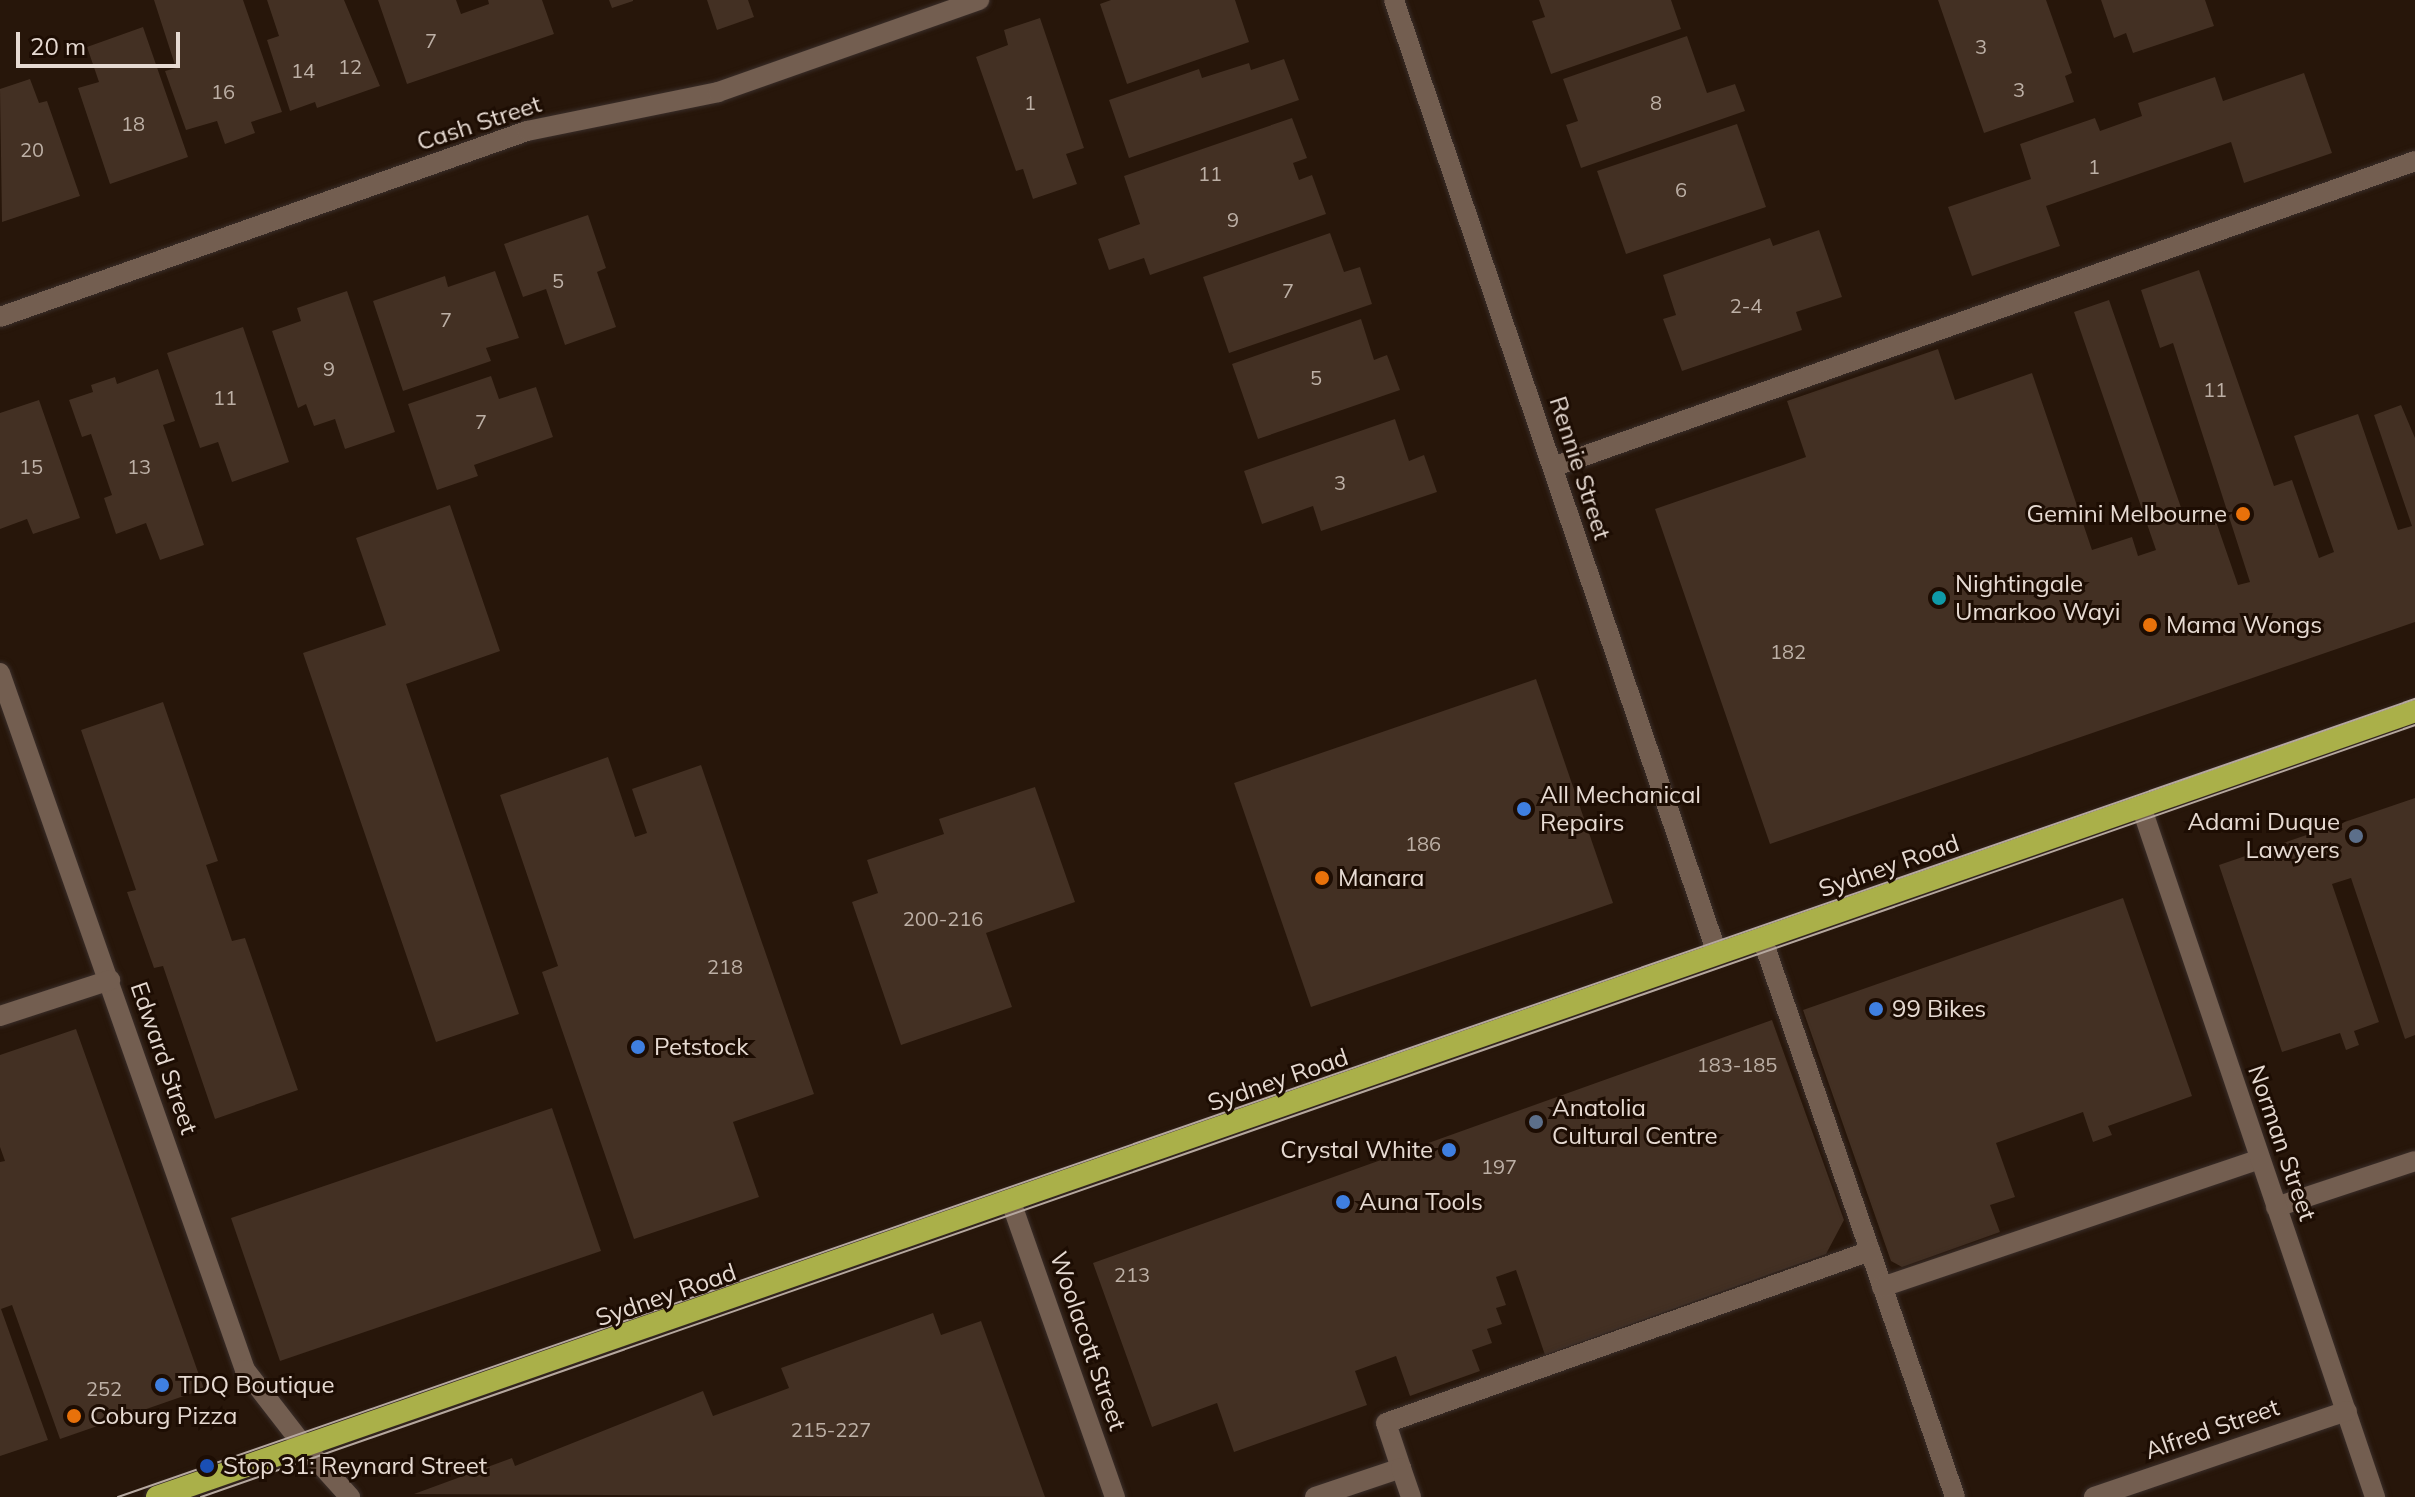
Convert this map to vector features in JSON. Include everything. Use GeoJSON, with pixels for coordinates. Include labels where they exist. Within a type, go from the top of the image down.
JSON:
{"type":"FeatureCollection","features":[{"type":"Feature","properties":{"kind":"highway","name":"Sydney Road"},"geometry":{"type":"LineString","coordinates":[[157,1497],[2415,711]]}},
{"type":"Feature","properties":{"kind":"street","name":"Cash Street"},"geometry":{"type":"LineString","coordinates":[[0,317],[527,131],[718,92],[979,0]]}},
{"type":"Feature","properties":{"kind":"street","name":"Rennie Street"},"geometry":{"type":"LineString","coordinates":[[1394,0],[1717,953]]}},
{"type":"Feature","properties":{"kind":"street"},"geometry":{"type":"LineString","coordinates":[[1553,467],[2415,161]]}},
{"type":"Feature","properties":{"kind":"street","name":"Edward Street"},"geometry":{"type":"LineString","coordinates":[[0,673],[245,1370],[304,1446],[350,1497]]}},
{"type":"Feature","properties":{"kind":"street","name":"Norman Street"},"geometry":{"type":"LineString","coordinates":[[2141,806],[2375,1497]]}},
{"type":"Feature","properties":{"kind":"street"},"geometry":{"type":"LineString","coordinates":[[1762,938],[1955,1497]]}},
{"type":"Feature","properties":{"kind":"street"},"geometry":{"type":"LineString","coordinates":[[0,1016],[110,980]]}},
{"type":"Feature","properties":{"kind":"street"},"geometry":{"type":"LineString","coordinates":[[1882,1287],[2260,1159]]}},
{"type":"Feature","properties":{"kind":"street"},"geometry":{"type":"LineString","coordinates":[[2276,1207],[2415,1161]]}},
{"type":"Feature","properties":{"kind":"street","name":"Woolacott Street"},"geometry":{"type":"LineString","coordinates":[[1011,1202],[1115,1497]]}},
{"type":"Feature","properties":{"kind":"street"},"geometry":{"type":"LineString","coordinates":[[1411,1497],[1386,1423],[1870,1251]]}},
{"type":"Feature","properties":{"kind":"street","name":"Alfred Street"},"geometry":{"type":"LineString","coordinates":[[2094,1497],[2347,1411]]}},
{"type":"Feature","properties":{"kind":"street"},"geometry":{"type":"LineString","coordinates":[[1315,1497],[1401,1468]]}},
{"type":"Feature","properties":{"kind":"building"},"geometry":{"type":"Polygon","coordinates":[[[154,0],[243,0],[282,112],[251,122],[255,133],[225,144],[217,121],[186,130],[165,71],[176,68],[154,0]]]}},
{"type":"Feature","properties":{"kind":"building"},"geometry":{"type":"Polygon","coordinates":[[[267,0],[344,0],[380,86],[317,108],[315,102],[290,111],[267,40],[279,36],[267,0]]]}},
{"type":"Feature","properties":{"kind":"building"},"geometry":{"type":"Polygon","coordinates":[[[378,0],[456,0],[461,14],[489,4],[488,0],[542,0],[554,34],[407,84],[378,0]]]}},
{"type":"Feature","properties":{"kind":"building"},"geometry":{"type":"Polygon","coordinates":[[[609,0],[633,0],[633,1],[612,8],[609,0]]]}},
{"type":"Feature","properties":{"kind":"building"},"geometry":{"type":"Polygon","coordinates":[[[707,0],[748,0],[754,17],[717,30],[707,0]]]}},
{"type":"Feature","properties":{"kind":"building"},"geometry":{"type":"Polygon","coordinates":[[[1111,0],[1235,0],[1249,42],[1127,84],[1100,4],[1111,0]]]}},
{"type":"Feature","properties":{"kind":"building"},"geometry":{"type":"Polygon","coordinates":[[[1539,0],[1671,0],[1681,29],[1551,74],[1532,21],[1545,17],[1539,0]]]}},
{"type":"Feature","properties":{"kind":"building"},"geometry":{"type":"Polygon","coordinates":[[[1938,0],[2046,0],[2072,73],[2065,76],[2074,102],[1984,133],[1938,0]]]}},
{"type":"Feature","properties":{"kind":"building"},"geometry":{"type":"Polygon","coordinates":[[[2101,0],[2205,0],[2214,26],[2133,53],[2126,33],[2114,38],[2101,0]]]}},
{"type":"Feature","properties":{"kind":"building"},"geometry":{"type":"Polygon","coordinates":[[[1040,18],[1084,148],[1066,154],[1077,184],[1033,199],[1023,169],[1016,171],[976,57],[1008,45],[1004,30],[1040,18]]]}},
{"type":"Feature","properties":{"kind":"building"},"geometry":{"type":"Polygon","coordinates":[[[143,27],[188,157],[110,184],[78,88],[99,82],[87,47],[143,27]]]}},
{"type":"Feature","properties":{"kind":"building"},"geometry":{"type":"Polygon","coordinates":[[[1687,36],[1707,93],[1735,84],[1745,111],[1581,168],[1566,125],[1578,121],[1563,79],[1687,36]]]}},
{"type":"Feature","properties":{"kind":"building"},"geometry":{"type":"Polygon","coordinates":[[[1284,59],[1299,100],[1129,158],[1109,100],[1199,69],[1202,78],[1249,63],[1251,70],[1284,59]]]}},
{"type":"Feature","properties":{"kind":"building"},"geometry":{"type":"Polygon","coordinates":[[[2304,73],[2332,153],[2244,183],[2231,142],[2046,206],[2060,246],[1972,276],[1948,207],[2031,179],[2020,144],[2095,118],[2100,131],[2142,116],[2138,103],[2215,77],[2223,101],[2304,73]]]}},
{"type":"Feature","properties":{"kind":"building"},"geometry":{"type":"Polygon","coordinates":[[[30,79],[39,103],[47,101],[80,196],[2,222],[0,89],[30,79]]]}},
{"type":"Feature","properties":{"kind":"building"},"geometry":{"type":"Polygon","coordinates":[[[1292,118],[1307,158],[1293,163],[1299,180],[1312,175],[1326,214],[1150,275],[1144,258],[1109,270],[1098,239],[1140,224],[1124,176],[1292,118]]]}},
{"type":"Feature","properties":{"kind":"building"},"geometry":{"type":"Polygon","coordinates":[[[1737,124],[1766,207],[1626,254],[1597,171],[1737,124]]]}},
{"type":"Feature","properties":{"kind":"building"},"geometry":{"type":"Polygon","coordinates":[[[588,215],[606,268],[597,272],[616,327],[565,345],[546,289],[523,297],[504,244],[588,215]]]}},
{"type":"Feature","properties":{"kind":"building"},"geometry":{"type":"Polygon","coordinates":[[[1819,230],[1842,297],[1796,312],[1802,330],[1682,371],[1663,319],[1676,315],[1663,275],[1770,238],[1773,246],[1819,230]]]}},
{"type":"Feature","properties":{"kind":"building"},"geometry":{"type":"Polygon","coordinates":[[[1330,233],[1344,272],[1360,267],[1372,304],[1229,353],[1203,277],[1330,233]]]}},
{"type":"Feature","properties":{"kind":"building"},"geometry":{"type":"Polygon","coordinates":[[[2199,270],[2274,486],[2292,480],[2319,558],[2334,552],[2294,436],[2358,414],[2398,530],[2412,526],[2374,415],[2401,405],[2415,438],[2415,622],[1770,844],[1655,509],[1806,457],[1787,401],[1938,349],[1955,400],[2032,373],[2092,550],[2132,537],[2138,556],[2156,550],[2074,312],[2109,300],[2185,519],[2212,510],[2238,585],[2250,582],[2173,343],[2160,348],[2141,290],[2199,270]]]}},
{"type":"Feature","properties":{"kind":"building"},"geometry":{"type":"Polygon","coordinates":[[[495,271],[519,338],[486,348],[491,361],[403,391],[373,301],[445,276],[448,287],[495,271]]]}},
{"type":"Feature","properties":{"kind":"building"},"geometry":{"type":"Polygon","coordinates":[[[347,291],[395,432],[345,449],[335,419],[314,426],[306,404],[298,408],[272,331],[301,321],[297,308],[347,291]]]}},
{"type":"Feature","properties":{"kind":"building"},"geometry":{"type":"Polygon","coordinates":[[[1361,319],[1374,360],[1387,355],[1400,390],[1258,439],[1232,364],[1361,319]]]}},
{"type":"Feature","properties":{"kind":"building"},"geometry":{"type":"Polygon","coordinates":[[[243,327],[289,462],[232,482],[218,442],[200,448],[167,353],[243,327]]]}},
{"type":"Feature","properties":{"kind":"building"},"geometry":{"type":"Polygon","coordinates":[[[158,369],[175,421],[163,425],[204,545],[160,560],[146,523],[116,534],[104,498],[112,495],[91,434],[82,437],[69,400],[93,392],[91,385],[115,377],[117,384],[158,369]]]}},
{"type":"Feature","properties":{"kind":"building"},"geometry":{"type":"Polygon","coordinates":[[[491,376],[499,399],[536,387],[553,437],[474,465],[478,476],[437,490],[408,404],[491,376]]]}},
{"type":"Feature","properties":{"kind":"building"},"geometry":{"type":"Polygon","coordinates":[[[39,400],[80,518],[33,534],[27,519],[0,529],[0,413],[39,400]]]}},
{"type":"Feature","properties":{"kind":"building"},"geometry":{"type":"Polygon","coordinates":[[[1395,419],[1409,461],[1424,455],[1437,492],[1321,531],[1313,506],[1262,524],[1244,471],[1395,419]]]}},
{"type":"Feature","properties":{"kind":"building"},"geometry":{"type":"Polygon","coordinates":[[[450,505],[500,651],[406,684],[519,1014],[436,1042],[303,653],[386,625],[356,538],[450,505]]]}},
{"type":"Feature","properties":{"kind":"building"},"geometry":{"type":"Polygon","coordinates":[[[1536,679],[1613,903],[1311,1007],[1234,783],[1536,679]]]}},
{"type":"Feature","properties":{"kind":"building"},"geometry":{"type":"Polygon","coordinates":[[[163,702],[218,861],[206,865],[232,941],[245,938],[298,1090],[215,1119],[163,966],[154,968],[127,892],[136,890],[81,730],[163,702]]]}},
{"type":"Feature","properties":{"kind":"building","name":"Petstock"},"geometry":{"type":"Polygon","coordinates":[[[608,757],[635,837],[647,833],[632,789],[701,765],[814,1094],[733,1122],[759,1197],[634,1239],[542,972],[558,966],[500,795],[608,757]]]}},
{"type":"Feature","properties":{"kind":"building"},"geometry":{"type":"Polygon","coordinates":[[[1035,787],[1075,902],[986,933],[1012,1007],[901,1045],[852,902],[878,893],[867,860],[944,834],[939,819],[1035,787]]]}},
{"type":"Feature","properties":{"kind":"building"},"geometry":{"type":"Polygon","coordinates":[[[2415,798],[2415,1035],[2405,1039],[2351,878],[2332,884],[2379,1022],[2354,1031],[2359,1045],[2346,1050],[2340,1033],[2282,1052],[2219,865],[2415,798]]]}},
{"type":"Feature","properties":{"kind":"building"},"geometry":{"type":"Polygon","coordinates":[[[2123,898],[2192,1096],[2108,1126],[2112,1135],[2093,1142],[2083,1112],[1996,1143],[2015,1197],[1990,1205],[2000,1232],[1902,1267],[1891,1261],[1803,1010],[2123,898]]]}},
{"type":"Feature","properties":{"kind":"building"},"geometry":{"type":"Polygon","coordinates":[[[1772,1020],[1844,1220],[1826,1254],[1545,1355],[1516,1270],[1496,1277],[1506,1305],[1496,1308],[1502,1324],[1487,1329],[1492,1343],[1472,1350],[1480,1371],[1410,1396],[1396,1356],[1355,1371],[1367,1405],[1234,1452],[1217,1403],[1152,1427],[1093,1263],[1772,1020]]]}},
{"type":"Feature","properties":{"kind":"building"},"geometry":{"type":"Polygon","coordinates":[[[76,1029],[204,1389],[60,1439],[12,1305],[1,1309],[48,1440],[0,1456],[0,1162],[5,1161],[0,1147],[0,1055],[76,1029]]]}},
{"type":"Feature","properties":{"kind":"building"},"geometry":{"type":"Polygon","coordinates":[[[552,1108],[601,1251],[280,1361],[231,1218],[552,1108]]]}},
{"type":"Feature","properties":{"kind":"building"},"geometry":{"type":"Polygon","coordinates":[[[933,1313],[941,1335],[981,1321],[1045,1497],[414,1494],[512,1458],[515,1466],[703,1391],[713,1416],[789,1388],[781,1368],[933,1313]]]}},
{"type":"Feature","properties":{"kind":"tram line"},"geometry":{"type":"LineString","coordinates":[[118,1497],[2415,699]]}},
{"type":"Feature","properties":{"kind":"tram line"},"geometry":{"type":"LineString","coordinates":[[201,1497],[2415,725]]}},
{"type":"Feature","properties":{"kind":"place","name":"Gemini Melbourne"},"geometry":{"type":"Point","coordinates":[2243,514]}},
{"type":"Feature","properties":{"kind":"place","name":"Nightingale Umarkoo Wayi"},"geometry":{"type":"Point","coordinates":[1939,598]}},
{"type":"Feature","properties":{"kind":"place","name":"Mama Wongs"},"geometry":{"type":"Point","coordinates":[2150,625]}},
{"type":"Feature","properties":{"kind":"place","name":"All Mechanical Repairs"},"geometry":{"type":"Point","coordinates":[1524,809]}},
{"type":"Feature","properties":{"kind":"place","name":"Adami Duque Lawyers"},"geometry":{"type":"Point","coordinates":[2356,836]}},
{"type":"Feature","properties":{"kind":"place","name":"Manara"},"geometry":{"type":"Point","coordinates":[1322,878]}},
{"type":"Feature","properties":{"kind":"place","name":"99 Bikes"},"geometry":{"type":"Point","coordinates":[1876,1009]}},
{"type":"Feature","properties":{"kind":"place","name":"Petstock"},"geometry":{"type":"Point","coordinates":[638,1047]}},
{"type":"Feature","properties":{"kind":"place","name":"Anatolia Cultural Centre"},"geometry":{"type":"Point","coordinates":[1536,1122]}},
{"type":"Feature","properties":{"kind":"place","name":"Crystal White"},"geometry":{"type":"Point","coordinates":[1449,1150]}},
{"type":"Feature","properties":{"kind":"place","name":"Auna Tools"},"geometry":{"type":"Point","coordinates":[1343,1202]}},
{"type":"Feature","properties":{"kind":"place","name":"TDQ Boutique"},"geometry":{"type":"Point","coordinates":[162,1385]}},
{"type":"Feature","properties":{"kind":"place","name":"Coburg Pizza"},"geometry":{"type":"Point","coordinates":[74,1416]}},
{"type":"Feature","properties":{"kind":"place","name":"Stop 31: Reynard Street"},"geometry":{"type":"Point","coordinates":[207,1466]}}]}
